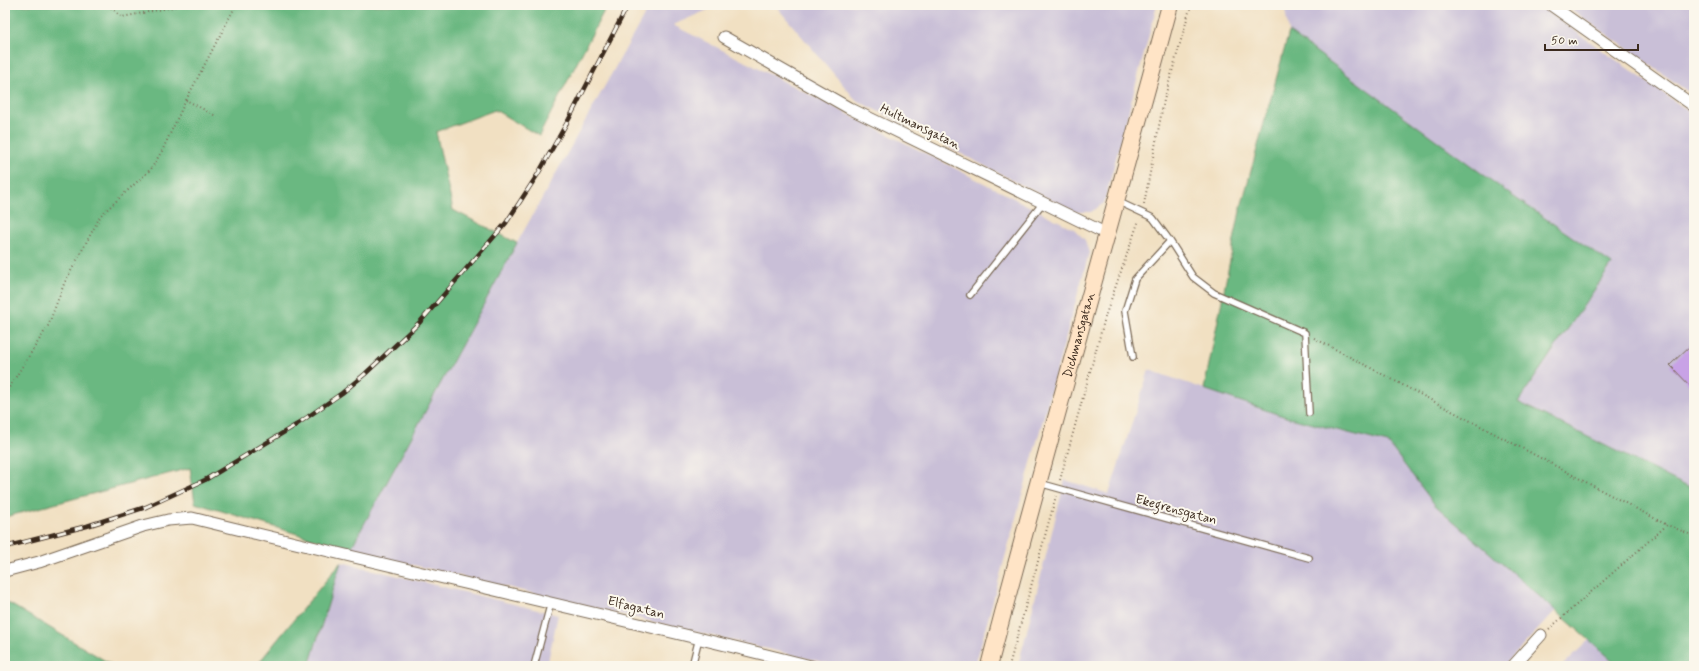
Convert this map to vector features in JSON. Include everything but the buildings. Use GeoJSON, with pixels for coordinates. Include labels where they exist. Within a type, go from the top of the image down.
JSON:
{"type":"FeatureCollection","features":[{"type":"Feature","properties":{"kind":"street","name":"Dichmansgatan"},"geometry":{"type":"LineString","coordinates":[[989,666],[1037,483],[1117,201],[1170,5]]}},
{"type":"Feature","properties":{"kind":"street"},"geometry":{"type":"LineString","coordinates":[[1551,5],[1694,106]]}},
{"type":"Feature","properties":{"kind":"street","name":"Hultmansgatan"},"geometry":{"type":"LineString","coordinates":[[724,37],[849,108],[1042,204],[1107,234]]}},
{"type":"Feature","properties":{"kind":"street","name":"Elfagatan"},"geometry":{"type":"LineString","coordinates":[[5,571],[39,562],[143,526],[168,520],[192,518],[551,602],[811,666]]}},
{"type":"Feature","properties":{"kind":"street"},"geometry":{"type":"LineString","coordinates":[[1513,666],[1541,636]]}},
{"type":"Feature","properties":{"kind":"lane"},"geometry":{"type":"LineString","coordinates":[[1117,201],[1153,218],[1193,277],[1214,293],[1305,333],[1309,414]]}},
{"type":"Feature","properties":{"kind":"lane"},"geometry":{"type":"LineString","coordinates":[[970,295],[1042,204]]}},
{"type":"Feature","properties":{"kind":"lane"},"geometry":{"type":"LineString","coordinates":[[1133,356],[1125,311],[1135,279],[1170,241]]}},
{"type":"Feature","properties":{"kind":"lane","name":"Ekegrensgatan"},"geometry":{"type":"LineString","coordinates":[[1037,483],[1309,558]]}},
{"type":"Feature","properties":{"kind":"lane"},"geometry":{"type":"LineString","coordinates":[[534,666],[551,602]]}},
{"type":"Feature","properties":{"kind":"lane"},"geometry":{"type":"LineString","coordinates":[[692,666],[699,638]]}},
{"type":"Feature","properties":{"kind":"path"},"geometry":{"type":"LineString","coordinates":[[108,5],[122,17],[184,5]]}},
{"type":"Feature","properties":{"kind":"path"},"geometry":{"type":"LineString","coordinates":[[5,394],[48,326],[64,284],[101,215],[151,169],[162,151],[186,100],[236,5]]}},
{"type":"Feature","properties":{"kind":"path"},"geometry":{"type":"LineString","coordinates":[[1009,666],[1106,314],[1142,213],[1164,100],[1191,5]]}},
{"type":"Feature","properties":{"kind":"path"},"geometry":{"type":"LineString","coordinates":[[186,100],[216,116]]}},
{"type":"Feature","properties":{"kind":"path"},"geometry":{"type":"LineString","coordinates":[[1305,333],[1666,525],[1694,536]]}},
{"type":"Feature","properties":{"kind":"path"},"geometry":{"type":"LineString","coordinates":[[1541,636],[1666,525]]}},
{"type":"Feature","properties":{"kind":"shaded area"},"geometry":{"type":"Polygon","coordinates":[[[650,5],[719,5],[673,25],[1074,229],[1085,240],[1089,253],[975,666],[839,666],[350,550],[517,243],[650,5]]]}},
{"type":"Feature","properties":{"kind":"shaded area"},"geometry":{"type":"Polygon","coordinates":[[[775,5],[1157,5],[1104,203],[1091,212],[1075,212],[856,100],[775,5]]]}},
{"type":"Feature","properties":{"kind":"shaded area"},"geometry":{"type":"Polygon","coordinates":[[[1284,5],[1538,5],[1694,115],[1694,490],[1518,402],[1612,264],[1511,195],[1289,32],[1284,5]]]}},
{"type":"Feature","properties":{"kind":"shaded area"},"geometry":{"type":"Polygon","coordinates":[[[1565,5],[1694,5],[1694,96],[1565,5]]]}},
{"type":"Feature","properties":{"kind":"shaded area"},"geometry":{"type":"Polygon","coordinates":[[[1149,370],[1286,417],[1388,443],[1435,505],[1557,609],[1504,666],[1018,666],[1065,480],[1109,494],[1149,370]]]}},
{"type":"Feature","properties":{"kind":"shaded area"},"geometry":{"type":"Polygon","coordinates":[[[341,562],[558,615],[547,666],[309,666],[341,562]]]}},
{"type":"Feature","properties":{"kind":"shaded area"},"geometry":{"type":"Polygon","coordinates":[[[1590,639],[1619,666],[1562,666],[1590,639]]]}},
{"type":"Feature","properties":{"kind":"green space"},"geometry":{"type":"Polygon","coordinates":[[[5,5],[607,5],[539,136],[495,110],[436,132],[453,210],[517,243],[350,550],[195,503],[190,468],[5,517],[5,5]]]}},
{"type":"Feature","properties":{"kind":"green space"},"geometry":{"type":"Polygon","coordinates":[[[1289,32],[1511,195],[1612,264],[1518,402],[1694,490],[1694,666],[1619,666],[1435,505],[1388,443],[1286,417],[1204,389],[1240,211],[1289,32]]]}},
{"type":"Feature","properties":{"kind":"green space"},"geometry":{"type":"Polygon","coordinates":[[[341,562],[309,666],[256,666],[341,562]]]}},
{"type":"Feature","properties":{"kind":"green space"},"geometry":{"type":"Polygon","coordinates":[[[5,601],[114,666],[5,666],[5,601]]]}},
{"type":"Feature","properties":{"kind":"railway"},"geometry":{"type":"LineString","coordinates":[[5,547],[87,526],[146,507],[205,480],[296,425],[342,393],[365,374],[420,322],[506,223],[538,174],[569,119],[628,5]]}}]}
